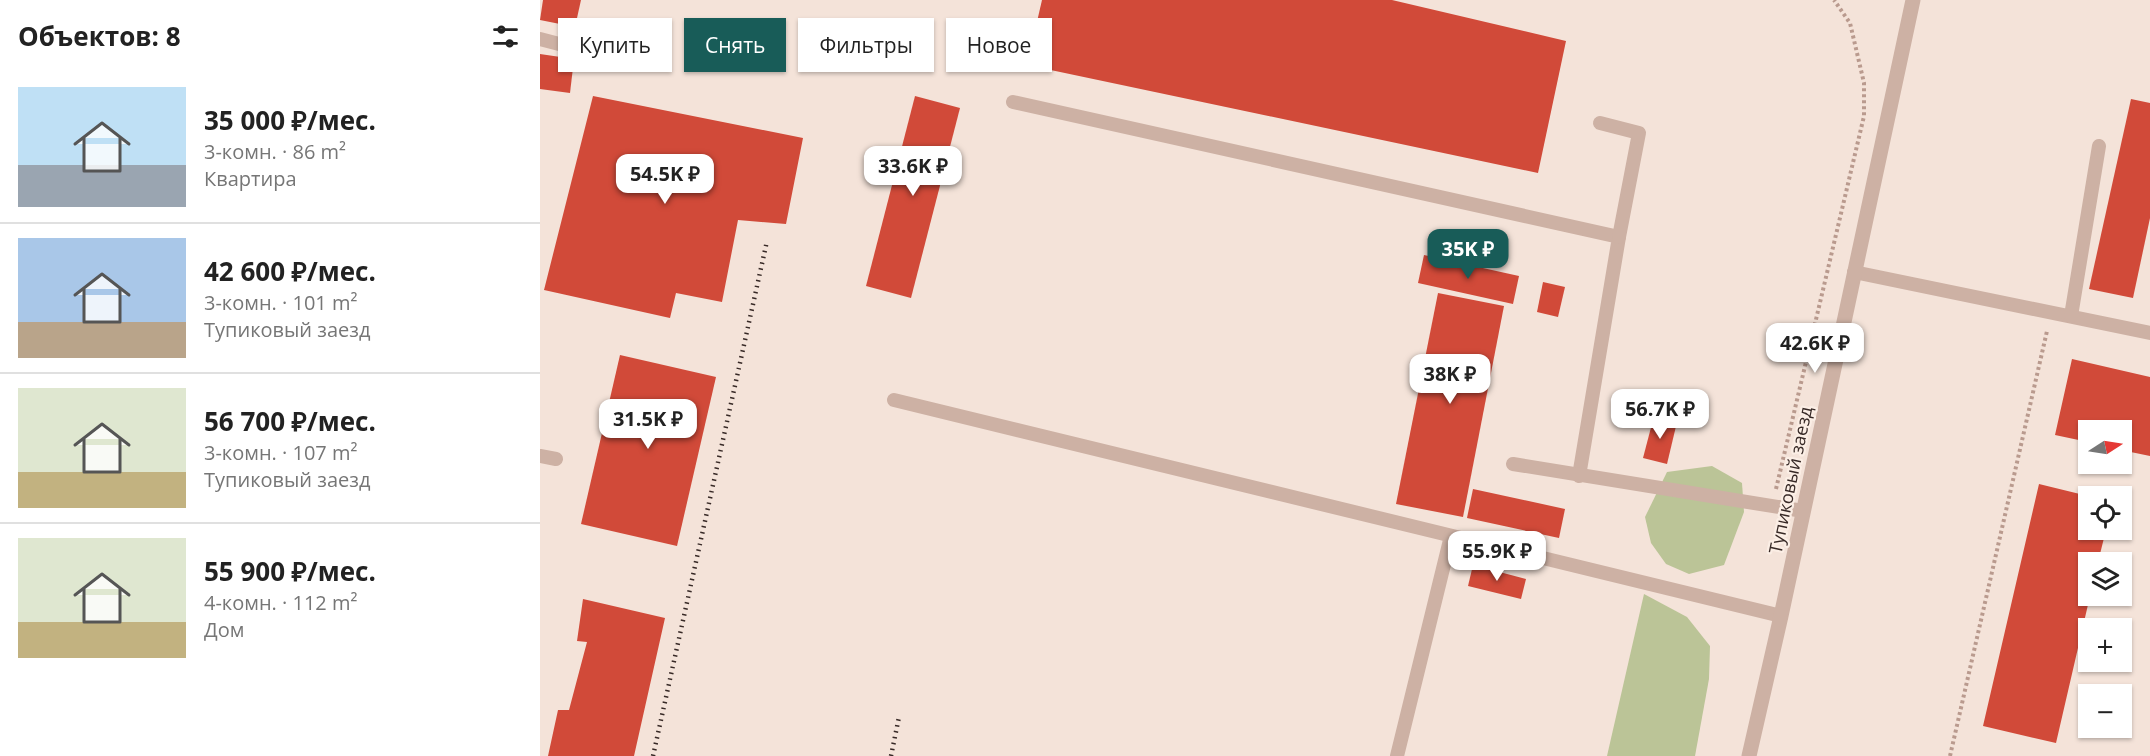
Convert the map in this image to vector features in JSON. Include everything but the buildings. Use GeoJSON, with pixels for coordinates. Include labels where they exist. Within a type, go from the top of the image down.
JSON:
{"type":"FeatureCollection","features":[{"type":"Feature","properties":{"kind":"street","name":"Тупиковый заезд"},"geometry":{"type":"LineString","coordinates":[[1749,756],[1913,0]]}},
{"type":"Feature","properties":{"kind":"lane"},"geometry":{"type":"LineString","coordinates":[[540,39],[558,44]]}},
{"type":"Feature","properties":{"kind":"lane"},"geometry":{"type":"LineString","coordinates":[[1013,102],[1619,237]]}},
{"type":"Feature","properties":{"kind":"lane"},"geometry":{"type":"LineString","coordinates":[[1579,476],[1639,133],[1600,123]]}},
{"type":"Feature","properties":{"kind":"lane"},"geometry":{"type":"LineString","coordinates":[[2071,316],[2099,146]]}},
{"type":"Feature","properties":{"kind":"lane"},"geometry":{"type":"LineString","coordinates":[[1854,272],[2150,333]]}},
{"type":"Feature","properties":{"kind":"lane"},"geometry":{"type":"LineString","coordinates":[[894,400],[1781,616]]}},
{"type":"Feature","properties":{"kind":"lane"},"geometry":{"type":"LineString","coordinates":[[540,456],[556,459]]}},
{"type":"Feature","properties":{"kind":"lane"},"geometry":{"type":"LineString","coordinates":[[1513,464],[1803,512]]}},
{"type":"Feature","properties":{"kind":"lane"},"geometry":{"type":"LineString","coordinates":[[1397,756],[1451,536]]}},
{"type":"Feature","properties":{"kind":"path"},"geometry":{"type":"LineString","coordinates":[[1772,507],[1864,116],[1864,83],[1850,23],[1834,0]]}},
{"type":"Feature","properties":{"kind":"path"},"geometry":{"type":"LineString","coordinates":[[1950,756],[2051,313]]}},
{"type":"Feature","properties":{"kind":"green space"},"geometry":{"type":"Polygon","coordinates":[[[1712,466],[1742,483],[1744,512],[1724,565],[1689,574],[1666,564],[1651,543],[1645,517],[1667,472],[1712,466]]]}},
{"type":"Feature","properties":{"kind":"green space"},"geometry":{"type":"Polygon","coordinates":[[[1644,594],[1687,617],[1710,646],[1709,679],[1695,756],[1607,756],[1644,594]]]}},
{"type":"Feature","properties":{"kind":"railway"},"geometry":{"type":"LineString","coordinates":[[653,756],[767,241]]}},
{"type":"Feature","properties":{"kind":"railway"},"geometry":{"type":"LineString","coordinates":[[891,756],[899,717]]}}]}
